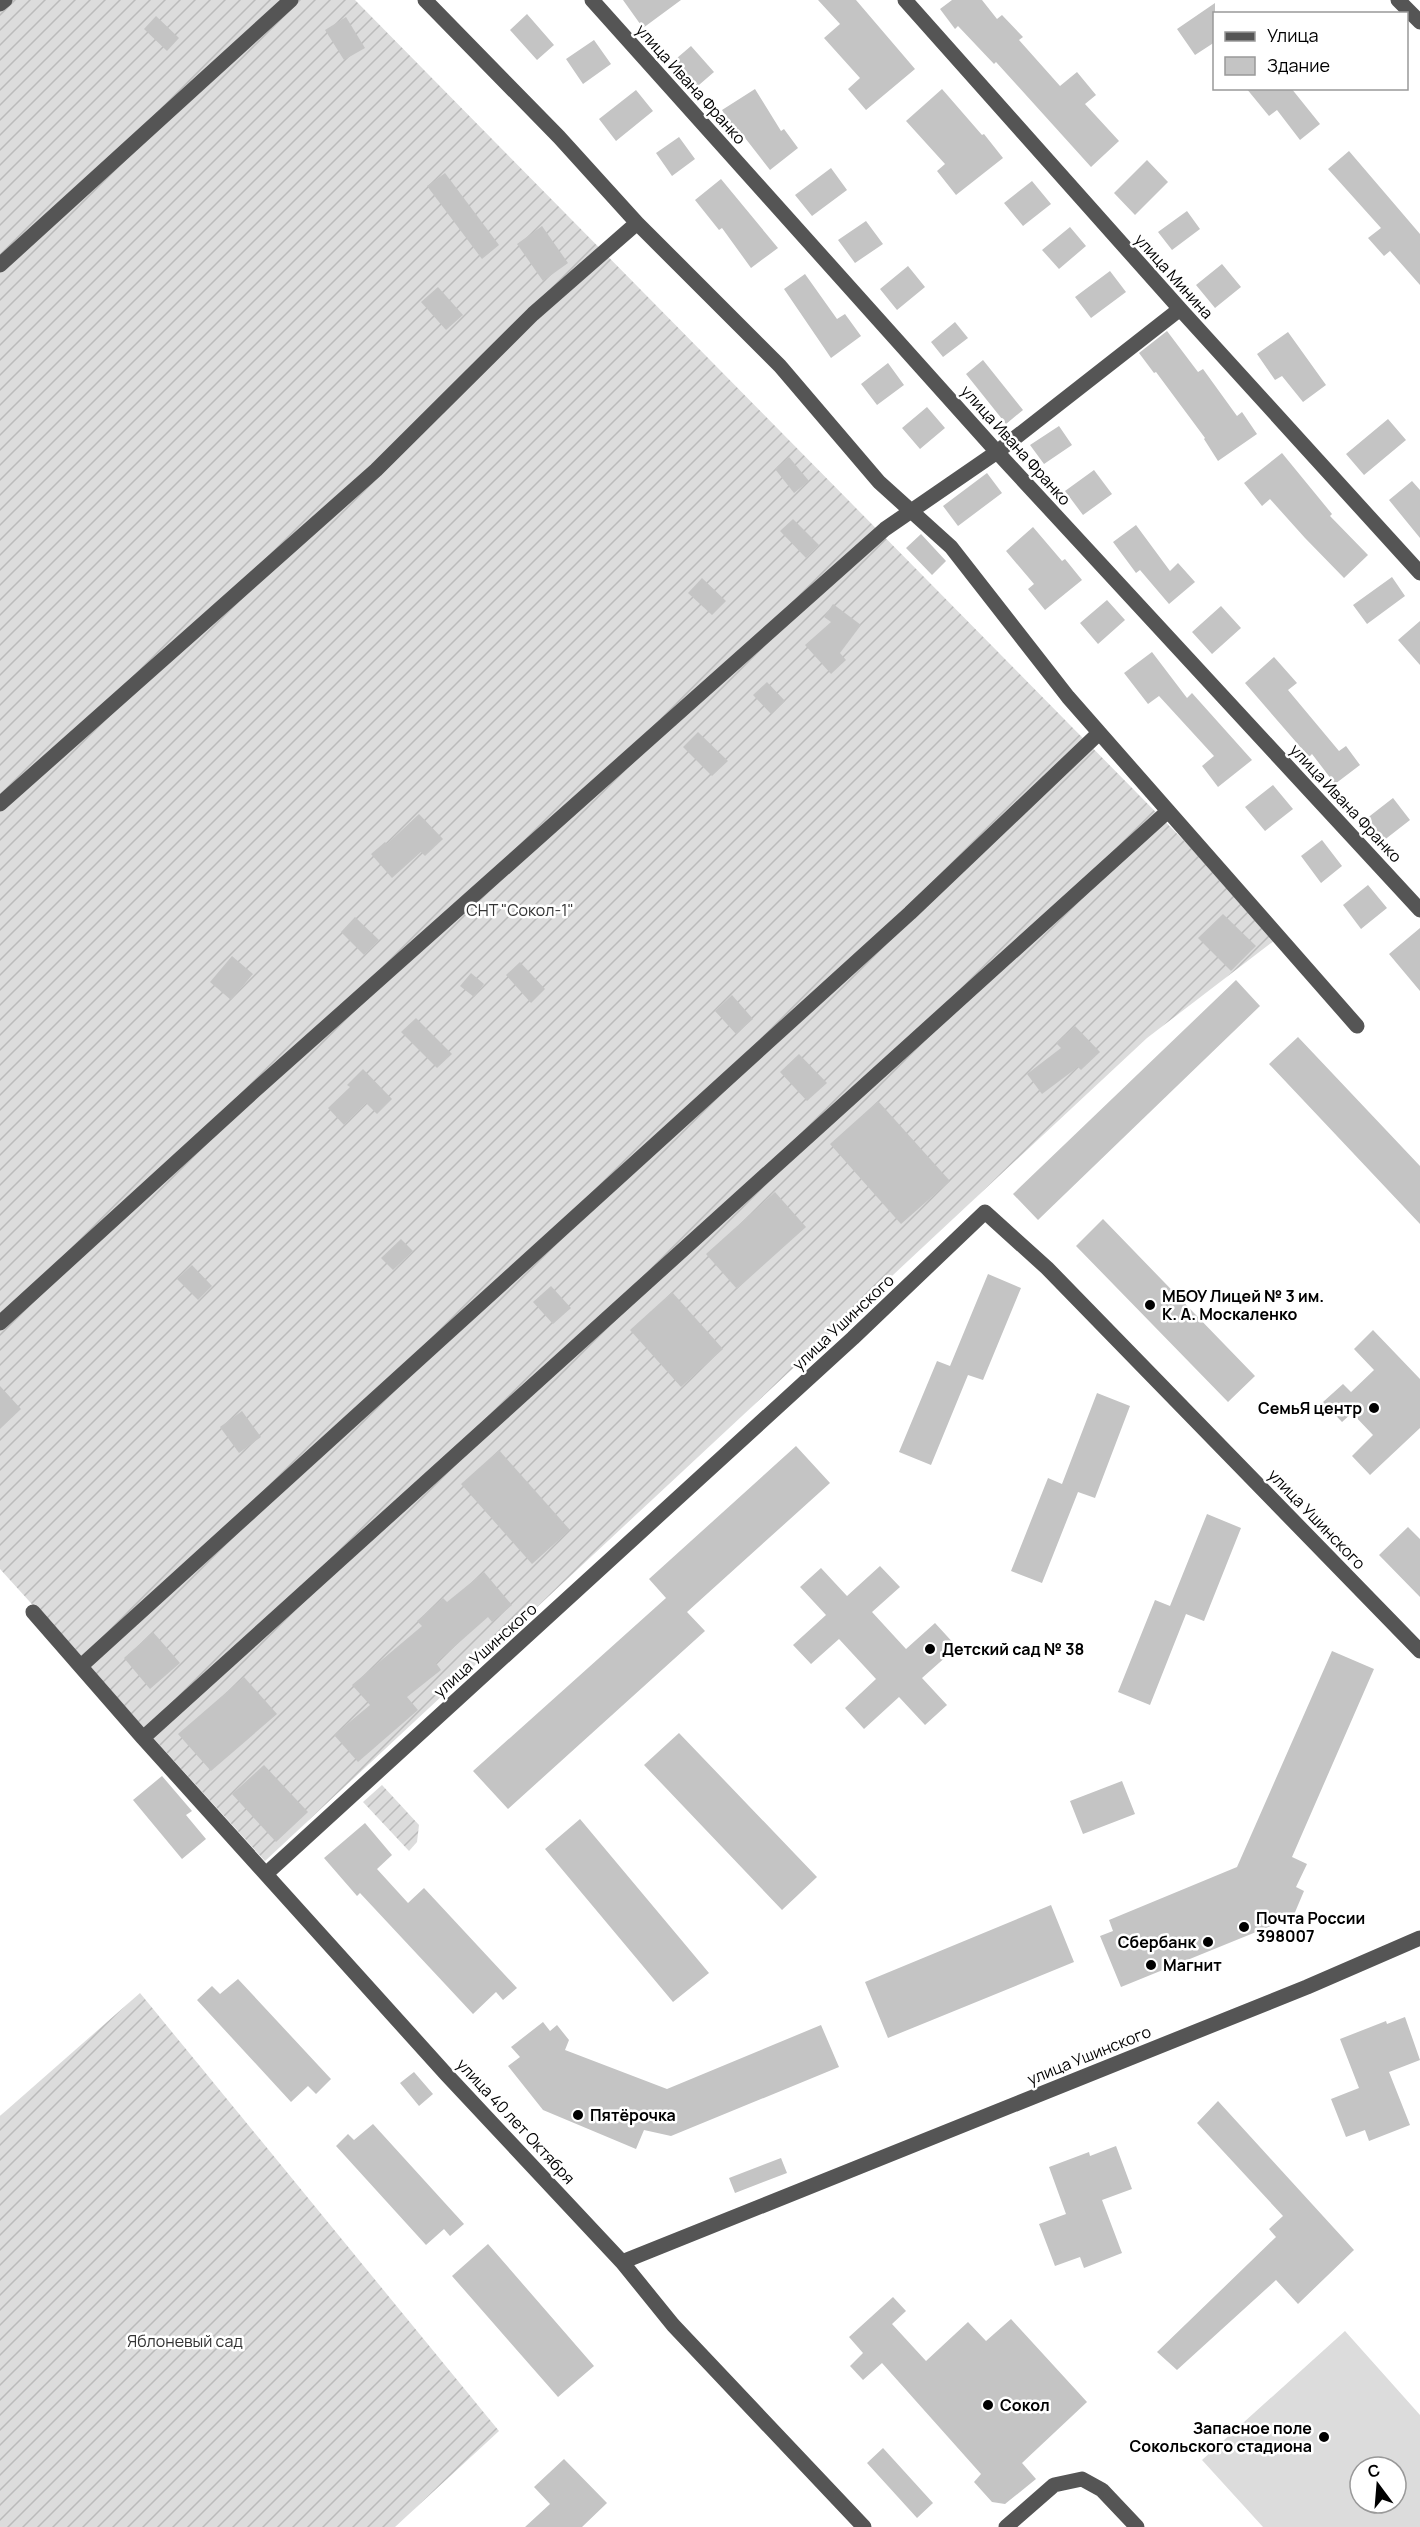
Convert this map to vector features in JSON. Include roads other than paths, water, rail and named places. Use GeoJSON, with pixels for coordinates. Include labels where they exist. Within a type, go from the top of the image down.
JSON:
{"type":"FeatureCollection","features":[{"type":"Feature","properties":{"kind":"street"},"geometry":{"type":"LineString","coordinates":[[0,4],[5,0]]}},
{"type":"Feature","properties":{"kind":"street"},"geometry":{"type":"LineString","coordinates":[[0,265],[291,0]]}},
{"type":"Feature","properties":{"kind":"street"},"geometry":{"type":"LineString","coordinates":[[425,0],[559,137],[637,223],[780,366],[879,482],[951,547],[1099,733],[1357,1026]]}},
{"type":"Feature","properties":{"kind":"street","name":"улица Ивана Франко"},"geometry":{"type":"LineString","coordinates":[[592,0],[997,452],[1420,910]]}},
{"type":"Feature","properties":{"kind":"street","name":"улица Минина"},"geometry":{"type":"LineString","coordinates":[[904,0],[1420,573]]}},
{"type":"Feature","properties":{"kind":"street"},"geometry":{"type":"LineString","coordinates":[[1398,0],[1420,22]]}},
{"type":"Feature","properties":{"kind":"street"},"geometry":{"type":"LineString","coordinates":[[0,804],[376,470],[533,314],[637,223]]}},
{"type":"Feature","properties":{"kind":"street"},"geometry":{"type":"LineString","coordinates":[[0,1323],[369,989],[867,545],[910,511],[997,452],[1180,309]]}},
{"type":"Feature","properties":{"kind":"street"},"geometry":{"type":"LineString","coordinates":[[81,1666],[910,913],[1099,733]]}},
{"type":"Feature","properties":{"kind":"street"},"geometry":{"type":"LineString","coordinates":[[143,1738],[1167,812]]}},
{"type":"Feature","properties":{"kind":"street","name":"улица Ушинского"},"geometry":{"type":"LineString","coordinates":[[267,1873],[853,1338],[985,1212],[1047,1268],[1420,1651]]}},
{"type":"Feature","properties":{"kind":"street","name":"улица 40 лет Октября"},"geometry":{"type":"LineString","coordinates":[[33,1612],[143,1738],[446,2074],[622,2262],[673,2325],[864,2527]]}},
{"type":"Feature","properties":{"kind":"street","name":"улица Ушинского"},"geometry":{"type":"LineString","coordinates":[[622,2262],[1275,2000],[1420,1938]]}},
{"type":"Feature","properties":{"kind":"street"},"geometry":{"type":"LineString","coordinates":[[1006,2527],[1054,2486],[1082,2479],[1102,2490],[1137,2527]]}},
{"type":"Feature","properties":{"kind":"place","name":"МБОУ Лицей № 3 им. К. А. Москаленко"},"geometry":{"type":"Point","coordinates":[1150,1305]}},
{"type":"Feature","properties":{"kind":"place","name":"СемьЯ центр"},"geometry":{"type":"Point","coordinates":[1374,1408]}},
{"type":"Feature","properties":{"kind":"place","name":"Детский сад № 38"},"geometry":{"type":"Point","coordinates":[930,1649]}},
{"type":"Feature","properties":{"kind":"place","name":"Почта России 398007"},"geometry":{"type":"Point","coordinates":[1244,1927]}},
{"type":"Feature","properties":{"kind":"place","name":"Сбербанк"},"geometry":{"type":"Point","coordinates":[1208,1942]}},
{"type":"Feature","properties":{"kind":"place","name":"Магнит"},"geometry":{"type":"Point","coordinates":[1151,1965]}},
{"type":"Feature","properties":{"kind":"place","name":"Пятёрочка"},"geometry":{"type":"Point","coordinates":[578,2115]}},
{"type":"Feature","properties":{"kind":"place","name":"Сокол"},"geometry":{"type":"Point","coordinates":[988,2405]}},
{"type":"Feature","properties":{"kind":"place","name":"Запасное поле Сокольского стадиона"},"geometry":{"type":"Point","coordinates":[1324,2437]}},
{"type":"Feature","properties":{"kind":"park label","name":"СНТ \"Сокол-1\""},"geometry":{"type":"Point","coordinates":[520,910]}},
{"type":"Feature","properties":{"kind":"park label","name":"Яблоневый сад"},"geometry":{"type":"Point","coordinates":[185,2341]}}]}
